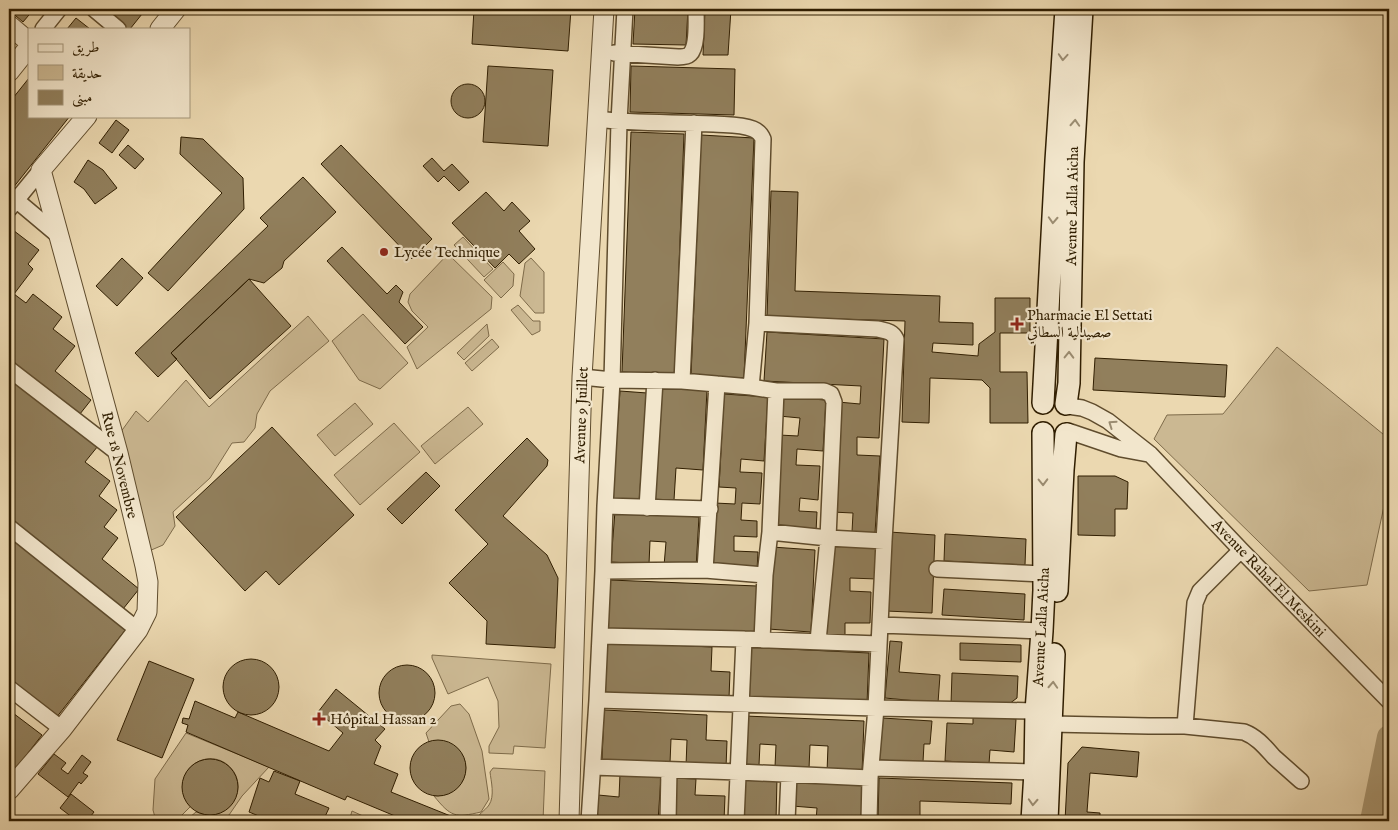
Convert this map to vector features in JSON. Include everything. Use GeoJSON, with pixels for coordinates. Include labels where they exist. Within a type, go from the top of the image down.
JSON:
{"type":"FeatureCollection","features":[{"type":"Feature","properties":{"kind":"main road","name":"Avenue Lalla Aicha"},"geometry":{"type":"LineString","coordinates":[[1048,821],[1042,631],[1044,574],[1042,433],[1038,429],[1036,418],[1039,407],[1043,403],[1066,9]]}},
{"type":"Feature","properties":{"kind":"main road","name":"Avenue Lalla Aicha"},"geometry":{"type":"LineString","coordinates":[[1032,821],[1035,772],[1044,717],[1063,470],[1067,432],[1073,418],[1072,411],[1067,405],[1073,162],[1082,9]]}},
{"type":"Feature","properties":{"kind":"main road"},"geometry":{"type":"LineString","coordinates":[[1043,403],[1055,400],[1067,405]]}},
{"type":"Feature","properties":{"kind":"main road"},"geometry":{"type":"LineString","coordinates":[[1042,433],[1054,437],[1067,432]]}},
{"type":"Feature","properties":{"kind":"street"},"geometry":{"type":"LineString","coordinates":[[44,28],[59,9]]}},
{"type":"Feature","properties":{"kind":"street"},"geometry":{"type":"LineString","coordinates":[[94,9],[117,28]]}},
{"type":"Feature","properties":{"kind":"street"},"geometry":{"type":"LineString","coordinates":[[161,28],[176,9]]}},
{"type":"Feature","properties":{"kind":"street","name":"Avenue 9 Juillet"},"geometry":{"type":"LineString","coordinates":[[569,821],[582,377],[604,9]]}},
{"type":"Feature","properties":{"kind":"street"},"geometry":{"type":"LineString","coordinates":[[589,821],[597,700],[604,506],[612,380],[619,122],[625,9]]}},
{"type":"Feature","properties":{"kind":"street"},"geometry":{"type":"LineString","coordinates":[[602,52],[686,57],[690,54],[695,44],[696,9]]}},
{"type":"Feature","properties":{"kind":"street"},"geometry":{"type":"LineString","coordinates":[[9,26],[28,41]]}},
{"type":"Feature","properties":{"kind":"street"},"geometry":{"type":"LineString","coordinates":[[9,72],[28,48]]}},
{"type":"Feature","properties":{"kind":"street"},"geometry":{"type":"LineString","coordinates":[[59,236],[11,201],[41,170],[85,118]]}},
{"type":"Feature","properties":{"kind":"street"},"geometry":{"type":"LineString","coordinates":[[598,119],[619,122],[744,126],[754,129],[761,134],[763,140],[757,324],[751,387]]}},
{"type":"Feature","properties":{"kind":"street"},"geometry":{"type":"LineString","coordinates":[[682,381],[694,123]]}},
{"type":"Feature","properties":{"kind":"street","name":"Rue 18 Novembre"},"geometry":{"type":"LineString","coordinates":[[10,787],[62,729],[138,630],[147,612],[148,582],[146,566],[118,453],[41,170]]}},
{"type":"Feature","properties":{"kind":"street"},"geometry":{"type":"LineString","coordinates":[[757,324],[878,329],[894,334],[896,339],[869,821]]}},
{"type":"Feature","properties":{"kind":"street"},"geometry":{"type":"LineString","coordinates":[[9,369],[118,453]]}},
{"type":"Feature","properties":{"kind":"street"},"geometry":{"type":"LineString","coordinates":[[582,377],[612,380],[682,381],[776,391],[824,391],[831,394],[833,398],[828,538],[818,641]]}},
{"type":"Feature","properties":{"kind":"street"},"geometry":{"type":"LineString","coordinates":[[647,508],[655,380]]}},
{"type":"Feature","properties":{"kind":"street"},"geometry":{"type":"LineString","coordinates":[[705,570],[717,384]]}},
{"type":"Feature","properties":{"kind":"street"},"geometry":{"type":"LineString","coordinates":[[762,640],[765,575],[770,532],[776,391]]}},
{"type":"Feature","properties":{"kind":"street","name":"Avenue Rahal El Meskini"},"geometry":{"type":"LineString","coordinates":[[1067,405],[1082,408],[1108,421],[1150,454],[1389,701]]}},
{"type":"Feature","properties":{"kind":"street"},"geometry":{"type":"LineString","coordinates":[[1067,432],[1121,449],[1150,454]]}},
{"type":"Feature","properties":{"kind":"street"},"geometry":{"type":"LineString","coordinates":[[604,506],[710,508]]}},
{"type":"Feature","properties":{"kind":"street"},"geometry":{"type":"LineString","coordinates":[[9,527],[138,630]]}},
{"type":"Feature","properties":{"kind":"street"},"geometry":{"type":"LineString","coordinates":[[770,532],[828,538],[884,540]]}},
{"type":"Feature","properties":{"kind":"street"},"geometry":{"type":"LineString","coordinates":[[1185,726],[1195,602],[1200,591],[1241,550]]}},
{"type":"Feature","properties":{"kind":"street"},"geometry":{"type":"LineString","coordinates":[[937,569],[1044,574]]}},
{"type":"Feature","properties":{"kind":"street"},"geometry":{"type":"LineString","coordinates":[[603,571],[705,570],[765,575]]}},
{"type":"Feature","properties":{"kind":"street"},"geometry":{"type":"LineString","coordinates":[[880,625],[1042,631]]}},
{"type":"Feature","properties":{"kind":"street"},"geometry":{"type":"LineString","coordinates":[[600,636],[879,644]]}},
{"type":"Feature","properties":{"kind":"street"},"geometry":{"type":"LineString","coordinates":[[736,821],[744,639]]}},
{"type":"Feature","properties":{"kind":"street"},"geometry":{"type":"LineString","coordinates":[[9,688],[62,729]]}},
{"type":"Feature","properties":{"kind":"street"},"geometry":{"type":"LineString","coordinates":[[597,700],[876,708],[1044,717],[1149,726],[1185,726],[1244,732],[1256,738],[1301,781]]}},
{"type":"Feature","properties":{"kind":"street"},"geometry":{"type":"LineString","coordinates":[[593,767],[789,775],[1035,772]]}},
{"type":"Feature","properties":{"kind":"street"},"geometry":{"type":"LineString","coordinates":[[668,821],[669,770]]}},
{"type":"Feature","properties":{"kind":"street"},"geometry":{"type":"LineString","coordinates":[[787,821],[789,775]]}},
{"type":"Feature","properties":{"kind":"green space"},"geometry":{"type":"Polygon","coordinates":[[[463,237],[493,269],[484,277],[454,245],[463,237]]]}},
{"type":"Feature","properties":{"kind":"green space"},"geometry":{"type":"Polygon","coordinates":[[[448,254],[492,297],[491,309],[417,369],[407,347],[428,327],[412,311],[408,302],[410,294],[448,254]]]}},
{"type":"Feature","properties":{"kind":"green space"},"geometry":{"type":"Polygon","coordinates":[[[531,258],[544,272],[544,313],[535,313],[520,296],[525,263],[531,258]]]}},
{"type":"Feature","properties":{"kind":"green space"},"geometry":{"type":"Polygon","coordinates":[[[503,262],[514,274],[513,286],[501,298],[484,280],[503,262]]]}},
{"type":"Feature","properties":{"kind":"green space"},"geometry":{"type":"Polygon","coordinates":[[[518,305],[533,321],[540,321],[540,331],[532,335],[511,310],[518,305]]]}},
{"type":"Feature","properties":{"kind":"green space"},"geometry":{"type":"Polygon","coordinates":[[[363,314],[408,363],[380,389],[359,380],[332,341],[363,314]]]}},
{"type":"Feature","properties":{"kind":"green space"},"geometry":{"type":"Polygon","coordinates":[[[308,316],[329,341],[270,391],[257,414],[255,428],[244,442],[232,443],[210,478],[173,512],[175,526],[163,545],[149,551],[120,433],[136,411],[148,422],[186,380],[209,407],[308,316]]]}},
{"type":"Feature","properties":{"kind":"green space"},"geometry":{"type":"Polygon","coordinates":[[[487,324],[489,336],[464,360],[457,353],[487,324]]]}},
{"type":"Feature","properties":{"kind":"green space"},"geometry":{"type":"Polygon","coordinates":[[[492,339],[499,347],[472,371],[465,363],[492,339]]]}},
{"type":"Feature","properties":{"kind":"green space"},"geometry":{"type":"Polygon","coordinates":[[[1277,347],[1389,439],[1389,483],[1367,585],[1309,591],[1154,439],[1167,415],[1223,414],[1277,347]]]}},
{"type":"Feature","properties":{"kind":"green space"},"geometry":{"type":"Polygon","coordinates":[[[355,403],[373,424],[335,456],[317,435],[355,403]]]}},
{"type":"Feature","properties":{"kind":"green space"},"geometry":{"type":"Polygon","coordinates":[[[468,407],[483,424],[435,464],[421,446],[468,407]]]}},
{"type":"Feature","properties":{"kind":"green space"},"geometry":{"type":"Polygon","coordinates":[[[394,423],[420,452],[360,505],[334,475],[394,423]]]}},
{"type":"Feature","properties":{"kind":"green space"},"geometry":{"type":"Polygon","coordinates":[[[432,655],[551,664],[545,748],[514,746],[513,754],[489,753],[489,746],[499,727],[498,701],[488,677],[448,694],[432,655]]]}},
{"type":"Feature","properties":{"kind":"green space"},"geometry":{"type":"Polygon","coordinates":[[[460,704],[469,714],[482,751],[489,799],[481,812],[465,815],[449,812],[434,796],[449,793],[459,786],[464,777],[466,766],[463,756],[456,747],[444,742],[429,742],[426,733],[451,706],[460,704]]]}},
{"type":"Feature","properties":{"kind":"green space"},"geometry":{"type":"Polygon","coordinates":[[[186,733],[269,767],[242,796],[229,815],[220,821],[195,821],[190,817],[196,812],[211,815],[225,810],[234,800],[237,793],[237,779],[234,772],[225,763],[215,759],[204,759],[187,771],[184,781],[184,793],[191,806],[176,821],[156,821],[153,810],[155,779],[186,733]]]}},
{"type":"Feature","properties":{"kind":"green space"},"geometry":{"type":"Polygon","coordinates":[[[493,768],[545,771],[543,821],[477,821],[491,801],[490,772],[493,768]]]}},
{"type":"Feature","properties":{"kind":"green space"},"geometry":{"type":"Polygon","coordinates":[[[352,811],[374,821],[349,821],[352,811]]]}},
{"type":"Feature","properties":{"kind":"building"},"geometry":{"type":"Polygon","coordinates":[[[9,9],[34,9],[23,22],[9,9]]]}},
{"type":"Feature","properties":{"kind":"building"},"geometry":{"type":"Polygon","coordinates":[[[103,9],[146,9],[131,28],[125,28],[103,9]]]}},
{"type":"Feature","properties":{"kind":"building"},"geometry":{"type":"Polygon","coordinates":[[[474,9],[571,9],[568,51],[472,44],[474,9]]]}},
{"type":"Feature","properties":{"kind":"building"},"geometry":{"type":"Polygon","coordinates":[[[635,9],[688,9],[686,45],[633,44],[635,9]]]}},
{"type":"Feature","properties":{"kind":"building"},"geometry":{"type":"Polygon","coordinates":[[[705,9],[731,9],[728,55],[703,55],[705,9]]]}},
{"type":"Feature","properties":{"kind":"building"},"geometry":{"type":"Polygon","coordinates":[[[76,18],[89,28],[68,28],[76,18]]]}},
{"type":"Feature","properties":{"kind":"building"},"geometry":{"type":"Polygon","coordinates":[[[488,66],[553,70],[548,146],[483,142],[488,66]]]}},
{"type":"Feature","properties":{"kind":"building"},"geometry":{"type":"Polygon","coordinates":[[[631,66],[735,69],[734,115],[630,112],[631,66]]]}},
{"type":"Feature","properties":{"kind":"building"},"geometry":{"type":"Polygon","coordinates":[[[28,79],[28,118],[68,118],[9,193],[9,103],[28,79]]]}},
{"type":"Feature","properties":{"kind":"building"},"geometry":{"type":"Polygon","coordinates":[[[468,84],[475,85],[480,89],[484,94],[484,108],[480,113],[475,117],[468,118],[461,117],[456,113],[452,108],[451,101],[452,94],[456,89],[461,85],[468,84]]]}},
{"type":"Feature","properties":{"kind":"building"},"geometry":{"type":"Polygon","coordinates":[[[116,120],[129,130],[112,153],[99,143],[116,120]]]}},
{"type":"Feature","properties":{"kind":"building"},"geometry":{"type":"Polygon","coordinates":[[[631,132],[684,134],[675,375],[622,372],[631,132]]]}},
{"type":"Feature","properties":{"kind":"building"},"geometry":{"type":"Polygon","coordinates":[[[701,135],[754,138],[744,378],[691,376],[701,135]]]}},
{"type":"Feature","properties":{"kind":"building"},"geometry":{"type":"Polygon","coordinates":[[[181,137],[203,139],[243,178],[244,209],[168,291],[148,273],[222,193],[180,154],[181,137]]]}},
{"type":"Feature","properties":{"kind":"building"},"geometry":{"type":"Polygon","coordinates":[[[128,145],[144,159],[135,169],[119,155],[128,145]]]}},
{"type":"Feature","properties":{"kind":"building"},"geometry":{"type":"Polygon","coordinates":[[[341,145],[432,239],[412,259],[321,164],[341,145]]]}},
{"type":"Feature","properties":{"kind":"building"},"geometry":{"type":"Polygon","coordinates":[[[432,158],[444,171],[452,164],[469,182],[459,191],[444,176],[438,182],[423,166],[432,158]]]}},
{"type":"Feature","properties":{"kind":"building"},"geometry":{"type":"Polygon","coordinates":[[[88,160],[103,170],[117,188],[95,204],[84,189],[74,182],[88,160]]]}},
{"type":"Feature","properties":{"kind":"building"},"geometry":{"type":"Polygon","coordinates":[[[303,177],[336,212],[284,261],[282,268],[264,283],[249,279],[171,353],[177,359],[158,377],[135,353],[268,226],[260,218],[303,177]]]}},
{"type":"Feature","properties":{"kind":"building"},"geometry":{"type":"Polygon","coordinates":[[[771,191],[798,192],[795,291],[940,296],[939,322],[973,323],[973,345],[933,343],[932,352],[978,356],[979,344],[995,332],[995,298],[1030,298],[1030,333],[1000,333],[1000,372],[1027,372],[1028,423],[990,423],[990,388],[982,380],[930,378],[929,423],[902,422],[905,321],[767,317],[771,191]]]}},
{"type":"Feature","properties":{"kind":"building"},"geometry":{"type":"Polygon","coordinates":[[[486,192],[504,211],[512,202],[530,221],[519,231],[535,249],[519,264],[509,254],[495,268],[452,223],[486,192]]]}},
{"type":"Feature","properties":{"kind":"building"},"geometry":{"type":"Polygon","coordinates":[[[9,227],[39,250],[28,264],[33,269],[14,294],[26,303],[33,294],[62,317],[53,329],[75,346],[55,371],[91,400],[76,419],[9,366],[9,227]]]}},
{"type":"Feature","properties":{"kind":"building"},"geometry":{"type":"Polygon","coordinates":[[[342,247],[387,294],[396,285],[403,292],[399,302],[423,327],[405,344],[327,261],[342,247]]]}},
{"type":"Feature","properties":{"kind":"building"},"geometry":{"type":"Polygon","coordinates":[[[122,258],[143,278],[117,306],[96,286],[122,258]]]}},
{"type":"Feature","properties":{"kind":"building"},"geometry":{"type":"Polygon","coordinates":[[[249,279],[291,326],[210,399],[171,353],[249,279]]]}},
{"type":"Feature","properties":{"kind":"building"},"geometry":{"type":"Polygon","coordinates":[[[767,332],[884,339],[879,438],[857,437],[857,455],[880,456],[875,533],[852,532],[853,513],[832,512],[838,402],[860,404],[861,386],[764,381],[767,332]]]}},
{"type":"Feature","properties":{"kind":"building"},"geometry":{"type":"Polygon","coordinates":[[[1095,358],[1227,365],[1225,397],[1093,390],[1095,358]]]}},
{"type":"Feature","properties":{"kind":"building"},"geometry":{"type":"Polygon","coordinates":[[[9,376],[98,446],[85,462],[110,481],[99,496],[117,510],[104,527],[118,538],[102,559],[139,589],[123,609],[9,518],[9,376]]]}},
{"type":"Feature","properties":{"kind":"building"},"geometry":{"type":"Polygon","coordinates":[[[658,387],[707,390],[703,470],[676,468],[674,500],[652,499],[658,387]]]}},
{"type":"Feature","properties":{"kind":"building"},"geometry":{"type":"Polygon","coordinates":[[[620,391],[647,393],[639,503],[612,501],[620,391]]]}},
{"type":"Feature","properties":{"kind":"building"},"geometry":{"type":"Polygon","coordinates":[[[724,394],[768,397],[764,461],[741,459],[740,472],[762,473],[760,504],[742,503],[741,520],[757,521],[757,537],[734,536],[734,551],[758,552],[757,570],[711,567],[715,503],[735,504],[736,488],[719,487],[724,394]]]}},
{"type":"Feature","properties":{"kind":"building"},"geometry":{"type":"Polygon","coordinates":[[[781,397],[826,400],[823,451],[797,449],[796,465],[820,466],[818,500],[800,498],[799,511],[817,512],[816,532],[773,529],[779,435],[798,436],[800,418],[779,416],[781,397]]]}},
{"type":"Feature","properties":{"kind":"building"},"geometry":{"type":"Polygon","coordinates":[[[272,427],[354,515],[279,585],[266,571],[245,591],[176,517],[272,427]]]}},
{"type":"Feature","properties":{"kind":"building"},"geometry":{"type":"Polygon","coordinates":[[[527,438],[548,460],[547,466],[503,516],[547,555],[558,578],[555,648],[486,644],[487,621],[449,583],[488,544],[455,510],[527,438]]]}},
{"type":"Feature","properties":{"kind":"building"},"geometry":{"type":"Polygon","coordinates":[[[426,472],[440,486],[402,524],[387,509],[426,472]]]}},
{"type":"Feature","properties":{"kind":"building"},"geometry":{"type":"Polygon","coordinates":[[[1078,476],[1115,476],[1128,482],[1127,509],[1115,509],[1115,536],[1078,535],[1078,476]]]}},
{"type":"Feature","properties":{"kind":"building"},"geometry":{"type":"Polygon","coordinates":[[[615,511],[699,517],[696,568],[664,566],[666,542],[650,541],[649,564],[611,562],[615,511]]]}},
{"type":"Feature","properties":{"kind":"building"},"geometry":{"type":"Polygon","coordinates":[[[889,532],[935,535],[932,613],[886,611],[889,532]]]}},
{"type":"Feature","properties":{"kind":"building"},"geometry":{"type":"Polygon","coordinates":[[[945,534],[1026,539],[1025,565],[944,561],[945,534]]]}},
{"type":"Feature","properties":{"kind":"building"},"geometry":{"type":"Polygon","coordinates":[[[9,537],[126,629],[56,718],[9,681],[9,537]]]}},
{"type":"Feature","properties":{"kind":"building"},"geometry":{"type":"Polygon","coordinates":[[[829,540],[878,542],[877,579],[850,578],[850,591],[871,592],[870,623],[845,623],[845,637],[826,636],[829,540]]]}},
{"type":"Feature","properties":{"kind":"building"},"geometry":{"type":"Polygon","coordinates":[[[772,547],[815,550],[811,632],[768,629],[772,547]]]}},
{"type":"Feature","properties":{"kind":"building"},"geometry":{"type":"Polygon","coordinates":[[[610,580],[757,586],[755,637],[608,631],[610,580]]]}},
{"type":"Feature","properties":{"kind":"building"},"geometry":{"type":"Polygon","coordinates":[[[944,589],[1025,594],[1024,620],[942,615],[944,589]]]}},
{"type":"Feature","properties":{"kind":"building"},"geometry":{"type":"Polygon","coordinates":[[[890,641],[902,642],[899,672],[940,675],[938,703],[885,698],[890,641]]]}},
{"type":"Feature","properties":{"kind":"building"},"geometry":{"type":"Polygon","coordinates":[[[606,642],[712,647],[711,671],[730,672],[729,698],[604,692],[606,642]]]}},
{"type":"Feature","properties":{"kind":"building"},"geometry":{"type":"Polygon","coordinates":[[[960,643],[1021,645],[1021,662],[960,660],[960,643]]]}},
{"type":"Feature","properties":{"kind":"building"},"geometry":{"type":"Polygon","coordinates":[[[747,647],[869,653],[867,704],[745,698],[747,647]]]}},
{"type":"Feature","properties":{"kind":"building"},"geometry":{"type":"Polygon","coordinates":[[[251,659],[262,661],[271,667],[277,676],[279,687],[277,698],[271,707],[262,713],[251,715],[240,713],[231,707],[225,698],[223,687],[225,676],[231,667],[240,661],[251,659]]]}},
{"type":"Feature","properties":{"kind":"building"},"geometry":{"type":"Polygon","coordinates":[[[149,661],[194,679],[162,758],[117,740],[149,661]]]}},
{"type":"Feature","properties":{"kind":"building"},"geometry":{"type":"Polygon","coordinates":[[[407,665],[418,667],[427,673],[433,682],[435,693],[433,704],[427,713],[418,719],[407,721],[396,719],[387,713],[381,704],[379,693],[381,682],[387,673],[396,667],[407,665]]]}},
{"type":"Feature","properties":{"kind":"building"},"geometry":{"type":"Polygon","coordinates":[[[952,673],[1018,676],[1017,698],[1005,707],[951,704],[952,673]]]}},
{"type":"Feature","properties":{"kind":"building"},"geometry":{"type":"Polygon","coordinates":[[[336,689],[385,729],[375,740],[381,746],[374,764],[398,774],[391,792],[463,821],[407,821],[347,796],[345,800],[186,732],[188,725],[182,723],[183,718],[189,719],[195,701],[235,718],[238,712],[329,751],[343,733],[318,712],[336,689]]]}},
{"type":"Feature","properties":{"kind":"building"},"geometry":{"type":"Polygon","coordinates":[[[9,710],[42,735],[10,776],[9,775],[9,710]]]}},
{"type":"Feature","properties":{"kind":"building"},"geometry":{"type":"Polygon","coordinates":[[[604,710],[707,715],[706,740],[727,741],[726,768],[686,766],[687,740],[671,739],[670,763],[602,760],[604,710]]]}},
{"type":"Feature","properties":{"kind":"building"},"geometry":{"type":"Polygon","coordinates":[[[745,716],[864,721],[862,774],[827,772],[828,746],[810,745],[809,769],[775,767],[776,745],[760,744],[759,765],[743,764],[745,716]]]}},
{"type":"Feature","properties":{"kind":"building"},"geometry":{"type":"Polygon","coordinates":[[[973,716],[1016,719],[1014,752],[990,750],[989,764],[945,761],[947,723],[973,724],[973,716]]]}},
{"type":"Feature","properties":{"kind":"building"},"geometry":{"type":"Polygon","coordinates":[[[882,718],[932,721],[930,744],[924,744],[923,762],[879,760],[882,718]]]}},
{"type":"Feature","properties":{"kind":"building"},"geometry":{"type":"Polygon","coordinates":[[[438,740],[449,742],[458,748],[464,757],[466,768],[464,779],[458,788],[449,794],[438,796],[427,794],[418,788],[412,779],[410,768],[412,757],[418,748],[427,742],[438,740]]]}},
{"type":"Feature","properties":{"kind":"building"},"geometry":{"type":"Polygon","coordinates":[[[1082,747],[1139,752],[1137,777],[1090,773],[1087,812],[1100,813],[1100,821],[1065,821],[1068,763],[1082,747]]]}},
{"type":"Feature","properties":{"kind":"building"},"geometry":{"type":"Polygon","coordinates":[[[54,754],[66,763],[61,769],[68,774],[82,755],[91,762],[83,773],[88,776],[81,784],[79,782],[68,797],[38,774],[54,754]]]}},
{"type":"Feature","properties":{"kind":"building"},"geometry":{"type":"Polygon","coordinates":[[[210,759],[221,761],[230,767],[236,776],[238,787],[236,798],[230,807],[221,813],[210,815],[199,813],[190,807],[184,798],[182,787],[184,776],[190,767],[199,761],[210,759]]]}},
{"type":"Feature","properties":{"kind":"building"},"geometry":{"type":"Polygon","coordinates":[[[274,771],[300,781],[295,794],[329,808],[323,821],[271,821],[249,812],[260,778],[269,782],[274,771]]]}},
{"type":"Feature","properties":{"kind":"building"},"geometry":{"type":"Polygon","coordinates":[[[620,774],[661,777],[658,821],[597,821],[598,795],[619,797],[620,774]]]}},
{"type":"Feature","properties":{"kind":"building"},"geometry":{"type":"Polygon","coordinates":[[[740,777],[777,778],[776,821],[739,821],[740,777]]]}},
{"type":"Feature","properties":{"kind":"building"},"geometry":{"type":"Polygon","coordinates":[[[673,778],[696,779],[695,795],[725,796],[724,821],[671,821],[673,778]]]}},
{"type":"Feature","properties":{"kind":"building"},"geometry":{"type":"Polygon","coordinates":[[[879,778],[1012,783],[1011,804],[920,801],[920,821],[878,821],[879,778]]]}},
{"type":"Feature","properties":{"kind":"building"},"geometry":{"type":"Polygon","coordinates":[[[794,780],[863,784],[861,821],[816,821],[817,808],[792,806],[794,780]]]}},
{"type":"Feature","properties":{"kind":"building"},"geometry":{"type":"Polygon","coordinates":[[[71,794],[94,812],[87,821],[77,821],[60,808],[71,794]]]}},
{"type":"Feature","properties":{"kind":"waterway"},"geometry":{"type":"LineString","coordinates":[[1372,821],[1389,737]]}},
{"type":"Feature","properties":{"kind":"place","name":"Lycée Technique"},"geometry":{"type":"Point","coordinates":[384,252]}},
{"type":"Feature","properties":{"kind":"place","name":"Pharmacie El Settati صصيدلية السطاتي"},"geometry":{"type":"Point","coordinates":[1017,324]}},
{"type":"Feature","properties":{"kind":"place","name":"Hôpital Hassan 2"},"geometry":{"type":"Point","coordinates":[319,719]}}]}
